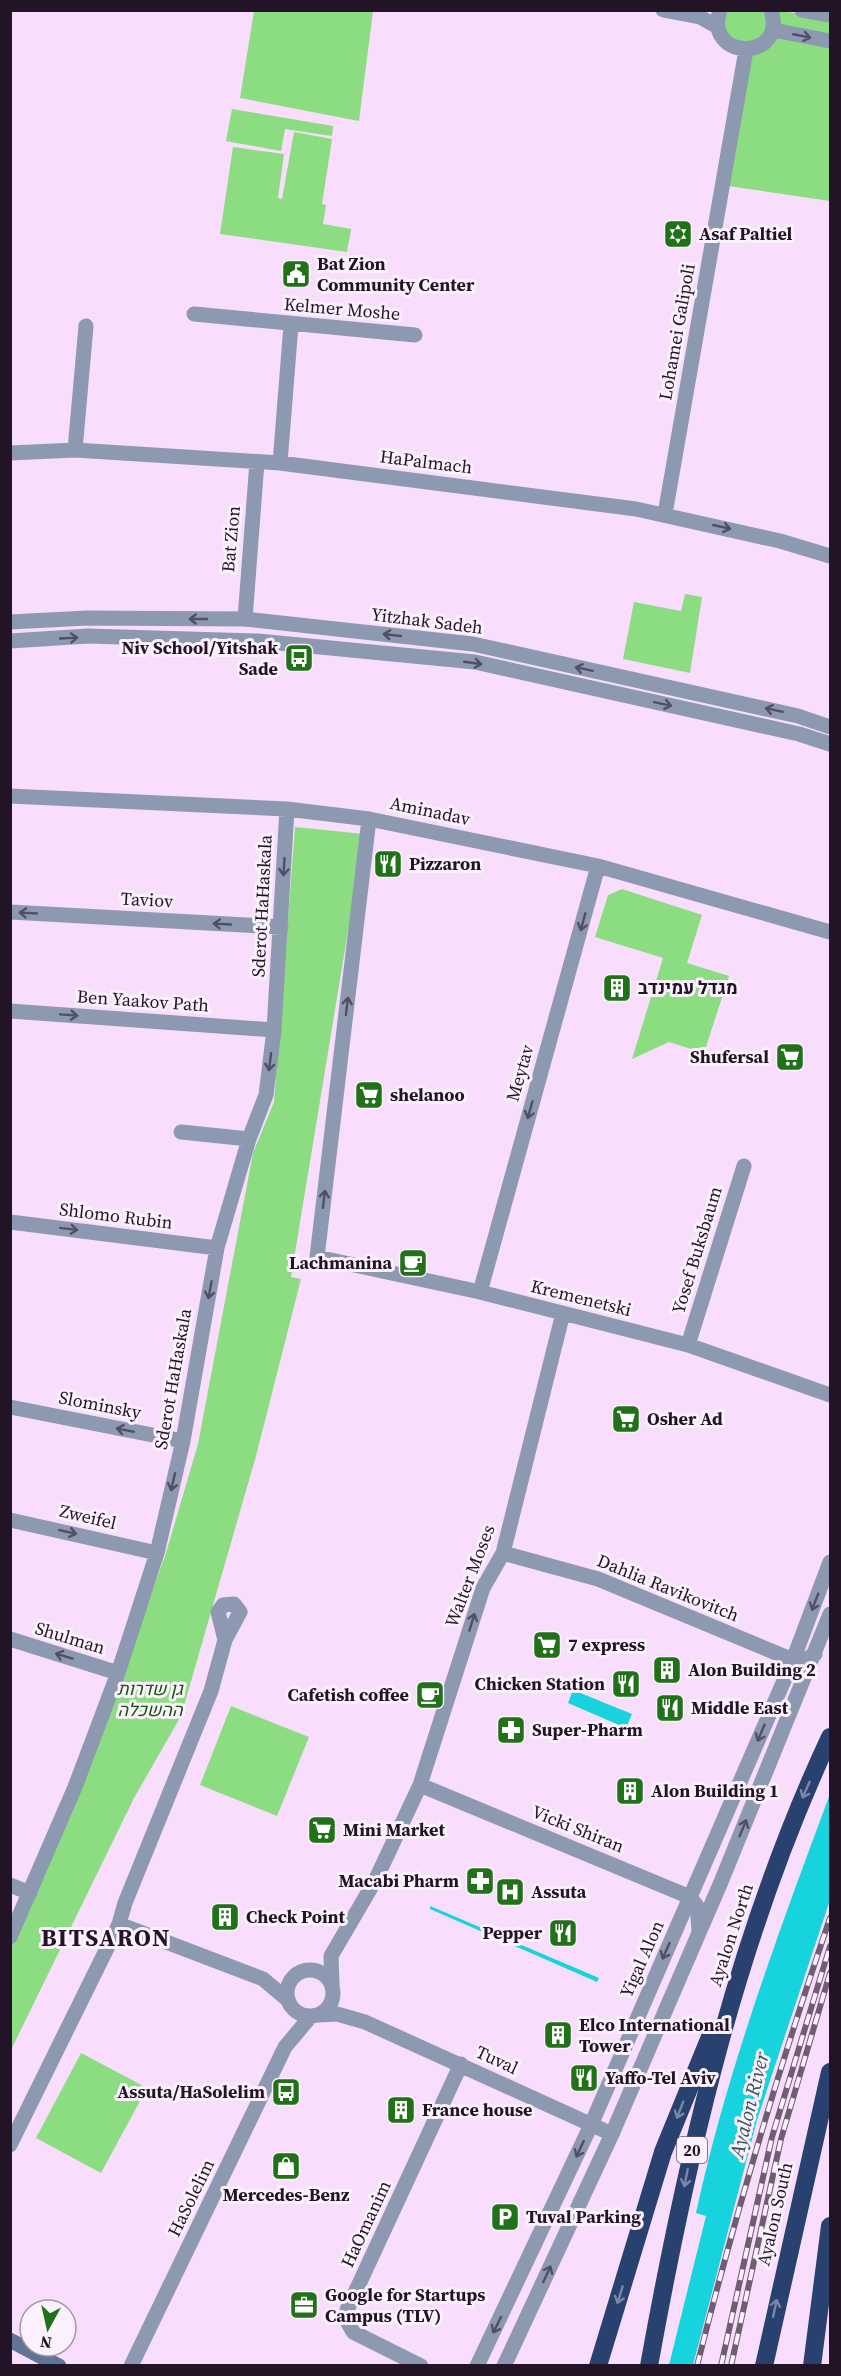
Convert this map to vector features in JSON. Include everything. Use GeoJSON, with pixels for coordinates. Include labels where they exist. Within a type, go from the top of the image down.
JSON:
{"type":"FeatureCollection","features":[{"type":"Feature","properties":{"kind":"highway","name":"Ayalon North"},"geometry":{"type":"LineString","coordinates":[[649,2366],[694,2140],[714,2058],[782,1848],[831,1737]]}},
{"type":"Feature","properties":{"kind":"highway"},"geometry":{"type":"LineString","coordinates":[[598,2366],[663,2152],[751,1939]]}},
{"type":"Feature","properties":{"kind":"highway","name":"Ayalon South"},"geometry":{"type":"LineString","coordinates":[[764,2366],[831,2072]]}},
{"type":"Feature","properties":{"kind":"highway"},"geometry":{"type":"LineString","coordinates":[[812,2366],[831,2226]]}},
{"type":"Feature","properties":{"kind":"main road"},"geometry":{"type":"LineString","coordinates":[[10,2340],[59,2366]]}},
{"type":"Feature","properties":{"kind":"street"},"geometry":{"type":"LineString","coordinates":[[663,10],[700,16],[718,27],[728,43],[746,50],[762,45],[773,30],[771,10]]}},
{"type":"Feature","properties":{"kind":"street"},"geometry":{"type":"LineString","coordinates":[[718,27],[720,10]]}},
{"type":"Feature","properties":{"kind":"street"},"geometry":{"type":"LineString","coordinates":[[802,10],[831,15]]}},
{"type":"Feature","properties":{"kind":"street"},"geometry":{"type":"LineString","coordinates":[[773,30],[831,41]]}},
{"type":"Feature","properties":{"kind":"street","name":"Lohamei Galipoli"},"geometry":{"type":"LineString","coordinates":[[664,514],[746,50]]}},
{"type":"Feature","properties":{"kind":"street","name":"Kelmer Moshe"},"geometry":{"type":"LineString","coordinates":[[195,314],[291,325],[415,335]]}},
{"type":"Feature","properties":{"kind":"street"},"geometry":{"type":"LineString","coordinates":[[280,463],[291,325]]}},
{"type":"Feature","properties":{"kind":"street"},"geometry":{"type":"LineString","coordinates":[[75,450],[86,326]]}},
{"type":"Feature","properties":{"kind":"street","name":"HaPalmach"},"geometry":{"type":"LineString","coordinates":[[10,453],[75,450],[280,463],[664,514],[780,541],[831,556]]}},
{"type":"Feature","properties":{"kind":"street","name":"Bat Zion"},"geometry":{"type":"LineString","coordinates":[[245,619],[257,462]]}},
{"type":"Feature","properties":{"kind":"street","name":"Yitzhak Sadeh"},"geometry":{"type":"LineString","coordinates":[[10,622],[87,618],[245,619],[473,644],[798,716],[831,727]]}},
{"type":"Feature","properties":{"kind":"street","name":"Yitzhak Sadeh"},"geometry":{"type":"LineString","coordinates":[[10,641],[88,636],[258,641],[475,662],[800,734],[831,744]]}},
{"type":"Feature","properties":{"kind":"street","name":"Aminadav"},"geometry":{"type":"LineString","coordinates":[[11,795],[287,809],[369,819],[598,866],[831,932]]}},
{"type":"Feature","properties":{"kind":"street","name":"Sderot HaHaskala"},"geometry":{"type":"LineString","coordinates":[[10,1937],[75,1787],[118,1673],[157,1552],[183,1441],[217,1248],[249,1139],[266,1095],[274,1030],[287,809]]}},
{"type":"Feature","properties":{"kind":"street","name":"Kremenetski"},"geometry":{"type":"LineString","coordinates":[[369,819],[317,1257],[480,1292],[688,1345],[831,1395]]}},
{"type":"Feature","properties":{"kind":"street","name":"Meytav"},"geometry":{"type":"LineString","coordinates":[[480,1292],[598,866]]}},
{"type":"Feature","properties":{"kind":"street","name":"Taviov"},"geometry":{"type":"LineString","coordinates":[[10,912],[281,927]]}},
{"type":"Feature","properties":{"kind":"street","name":"Ben Yaakov Path"},"geometry":{"type":"LineString","coordinates":[[10,1011],[274,1030]]}},
{"type":"Feature","properties":{"kind":"street"},"geometry":{"type":"LineString","coordinates":[[181,1132],[249,1139]]}},
{"type":"Feature","properties":{"kind":"street","name":"Yosef Buksbaum"},"geometry":{"type":"LineString","coordinates":[[688,1345],[744,1166]]}},
{"type":"Feature","properties":{"kind":"street","name":"Shlomo Rubin"},"geometry":{"type":"LineString","coordinates":[[10,1222],[217,1248]]}},
{"type":"Feature","properties":{"kind":"street","name":"Walter Moses"},"geometry":{"type":"LineString","coordinates":[[331,1956],[376,1879],[420,1785],[430,1745],[455,1678],[483,1588],[503,1553],[563,1313]]}},
{"type":"Feature","properties":{"kind":"street","name":"Slominsky"},"geometry":{"type":"LineString","coordinates":[[10,1407],[183,1441]]}},
{"type":"Feature","properties":{"kind":"street","name":"Zweifel"},"geometry":{"type":"LineString","coordinates":[[10,1520],[157,1552]]}},
{"type":"Feature","properties":{"kind":"street","name":"Dahlia Ravikovitch"},"geometry":{"type":"LineString","coordinates":[[503,1553],[598,1579],[793,1660]]}},
{"type":"Feature","properties":{"kind":"street","name":"Yigal Alon"},"geometry":{"type":"LineString","coordinates":[[477,2366],[591,2125],[793,1660],[831,1562]]}},
{"type":"Feature","properties":{"kind":"street"},"geometry":{"type":"LineString","coordinates":[[504,2366],[612,2134],[831,1614]]}},
{"type":"Feature","properties":{"kind":"street","name":"Shulman"},"geometry":{"type":"LineString","coordinates":[[10,1639],[118,1673]]}},
{"type":"Feature","properties":{"kind":"street"},"geometry":{"type":"LineString","coordinates":[[10,2145],[119,1924],[125,1903],[211,1691],[225,1640]]}},
{"type":"Feature","properties":{"kind":"street"},"geometry":{"type":"LineString","coordinates":[[793,1660],[807,1660],[815,1654]]}},
{"type":"Feature","properties":{"kind":"street","name":"Vicki Shiran"},"geometry":{"type":"LineString","coordinates":[[420,1785],[690,1897]]}},
{"type":"Feature","properties":{"kind":"street"},"geometry":{"type":"LineString","coordinates":[[10,1885],[30,1893]]}},
{"type":"Feature","properties":{"kind":"street"},"geometry":{"type":"LineString","coordinates":[[690,1897],[697,1906],[699,1930]]}},
{"type":"Feature","properties":{"kind":"street"},"geometry":{"type":"LineString","coordinates":[[119,1924],[263,1978],[284,1978],[303,1972],[320,1972],[333,1989]]}},
{"type":"Feature","properties":{"kind":"street"},"geometry":{"type":"LineString","coordinates":[[263,1978],[301,2014],[315,2015],[329,2006],[333,1989],[331,1956],[289,1983],[291,2004]]}},
{"type":"Feature","properties":{"kind":"street","name":"Tuval"},"geometry":{"type":"LineString","coordinates":[[333,1989],[365,2022]]}},
{"type":"Feature","properties":{"kind":"street","name":"HaSolelim"},"geometry":{"type":"LineString","coordinates":[[285,2047],[291,2004]]}},
{"type":"Feature","properties":{"kind":"street","name":"Tuval"},"geometry":{"type":"LineString","coordinates":[[315,2015],[336,2014],[365,2022],[612,2134]]}},
{"type":"Feature","properties":{"kind":"street","name":"HaSolelim"},"geometry":{"type":"LineString","coordinates":[[131,2366],[285,2047],[315,2015]]}},
{"type":"Feature","properties":{"kind":"street","name":"HaOmanim"},"geometry":{"type":"LineString","coordinates":[[421,2366],[353,2332],[347,2321],[348,2310],[461,2064]]}},
{"type":"Feature","properties":{"kind":"green space"},"geometry":{"type":"Polygon","coordinates":[[[254,11],[373,11],[359,121],[240,98],[254,11]]]}},
{"type":"Feature","properties":{"kind":"green space"},"geometry":{"type":"Polygon","coordinates":[[[725,11],[768,11],[766,36],[743,45],[725,32],[725,11]]]}},
{"type":"Feature","properties":{"kind":"green space"},"geometry":{"type":"Polygon","coordinates":[[[779,11],[830,17],[830,38],[777,28],[779,11]]]}},
{"type":"Feature","properties":{"kind":"green space"},"geometry":{"type":"Polygon","coordinates":[[[770,37],[830,45],[830,201],[722,185],[745,55],[770,37]]]}},
{"type":"Feature","properties":{"kind":"green space"},"geometry":{"type":"Polygon","coordinates":[[[232,109],[333,126],[332,136],[285,129],[281,151],[226,141],[232,109]]]}},
{"type":"Feature","properties":{"kind":"green space"},"geometry":{"type":"Polygon","coordinates":[[[294,132],[332,139],[322,204],[326,205],[323,224],[351,229],[347,252],[220,234],[233,147],[284,154],[278,198],[282,199],[294,132]]]}},
{"type":"Feature","properties":{"kind":"green space"},"geometry":{"type":"Polygon","coordinates":[[[685,594],[702,597],[690,673],[623,659],[634,602],[681,611],[685,594]]]}},
{"type":"Feature","properties":{"kind":"green space","name":"גן שדרות ההשכלה"},"geometry":{"type":"Polygon","coordinates":[[[295,827],[364,834],[291,1277],[301,1279],[256,1456],[181,1716],[134,1798],[11,2050],[11,1948],[82,1788],[166,1553],[198,1444],[253,1153],[274,1102],[295,827]]]}},
{"type":"Feature","properties":{"kind":"green space"},"geometry":{"type":"Polygon","coordinates":[[[622,889],[702,915],[687,963],[729,976],[704,1053],[669,1042],[632,1059],[663,958],[595,937],[608,895],[622,889]]]}},
{"type":"Feature","properties":{"kind":"green space"},"geometry":{"type":"Polygon","coordinates":[[[231,1706],[309,1737],[277,1816],[200,1785],[231,1706]]]}},
{"type":"Feature","properties":{"kind":"green space"},"geometry":{"type":"Polygon","coordinates":[[[81,2053],[147,2088],[101,2173],[36,2138],[81,2053]]]}},
{"type":"Feature","properties":{"kind":"water"},"geometry":{"type":"Polygon","coordinates":[[[573,1690],[632,1714],[626,1728],[568,1703],[573,1690]]]}},
{"type":"Feature","properties":{"kind":"water","name":"Ayalon River"},"geometry":{"type":"Polygon","coordinates":[[[830,1794],[830,1900],[757,2120],[693,2365],[669,2365],[706,2216],[696,2213],[723,2106],[773,1949],[830,1794]]]}},
{"type":"Feature","properties":{"kind":"water"},"geometry":{"type":"Polygon","coordinates":[[[430,1906],[599,1978],[597,1982],[430,1909],[430,1906]]]}},
{"type":"Feature","properties":{"kind":"railway"},"geometry":{"type":"LineString","coordinates":[[697,2366],[759,2140],[830,1918]]}},
{"type":"Feature","properties":{"kind":"railway"},"geometry":{"type":"LineString","coordinates":[[721,2366],[772,2137],[830,1946]]}},
{"type":"Feature","properties":{"kind":"railway"},"geometry":{"type":"LineString","coordinates":[[731,2366],[781,2139],[830,1973]]}},
{"type":"Feature","properties":{"kind":"place","name":"Asaf Paltiel"},"geometry":{"type":"Point","coordinates":[678,234]}},
{"type":"Feature","properties":{"kind":"place","name":"Bat Zion Community Center"},"geometry":{"type":"Point","coordinates":[296,274]}},
{"type":"Feature","properties":{"kind":"place","name":"Niv School/Yitshak Sade"},"geometry":{"type":"Point","coordinates":[299,658]}},
{"type":"Feature","properties":{"kind":"place","name":"Pizzaron"},"geometry":{"type":"Point","coordinates":[388,864]}},
{"type":"Feature","properties":{"kind":"place","name":"מגדל עמינדב"},"geometry":{"type":"Point","coordinates":[617,988]}},
{"type":"Feature","properties":{"kind":"place","name":"Shufersal"},"geometry":{"type":"Point","coordinates":[790,1057]}},
{"type":"Feature","properties":{"kind":"place","name":"shelanoo"},"geometry":{"type":"Point","coordinates":[369,1095]}},
{"type":"Feature","properties":{"kind":"place","name":"Lachmanina"},"geometry":{"type":"Point","coordinates":[413,1263]}},
{"type":"Feature","properties":{"kind":"place","name":"Osher Ad"},"geometry":{"type":"Point","coordinates":[626,1419]}},
{"type":"Feature","properties":{"kind":"place","name":"7 express"},"geometry":{"type":"Point","coordinates":[547,1645]}},
{"type":"Feature","properties":{"kind":"place","name":"Alon Building 2"},"geometry":{"type":"Point","coordinates":[667,1670]}},
{"type":"Feature","properties":{"kind":"place","name":"Chicken Station"},"geometry":{"type":"Point","coordinates":[626,1684]}},
{"type":"Feature","properties":{"kind":"place","name":"Cafetish coffee"},"geometry":{"type":"Point","coordinates":[430,1695]}},
{"type":"Feature","properties":{"kind":"place","name":"Middle East"},"geometry":{"type":"Point","coordinates":[670,1708]}},
{"type":"Feature","properties":{"kind":"place","name":"Super-Pharm"},"geometry":{"type":"Point","coordinates":[511,1730]}},
{"type":"Feature","properties":{"kind":"place","name":"Alon Building 1"},"geometry":{"type":"Point","coordinates":[630,1791]}},
{"type":"Feature","properties":{"kind":"place","name":"Mini Market"},"geometry":{"type":"Point","coordinates":[322,1830]}},
{"type":"Feature","properties":{"kind":"place","name":"Macabi Pharm"},"geometry":{"type":"Point","coordinates":[480,1881]}},
{"type":"Feature","properties":{"kind":"place","name":"Assuta"},"geometry":{"type":"Point","coordinates":[510,1892]}},
{"type":"Feature","properties":{"kind":"place","name":"Check Point"},"geometry":{"type":"Point","coordinates":[225,1917]}},
{"type":"Feature","properties":{"kind":"place","name":"Pepper"},"geometry":{"type":"Point","coordinates":[563,1933]}},
{"type":"Feature","properties":{"kind":"place","name":"Elco International Tower"},"geometry":{"type":"Point","coordinates":[558,2035]}},
{"type":"Feature","properties":{"kind":"place","name":"Yaffo-Tel Aviv"},"geometry":{"type":"Point","coordinates":[584,2078]}},
{"type":"Feature","properties":{"kind":"place","name":"Assuta/HaSolelim"},"geometry":{"type":"Point","coordinates":[286,2092]}},
{"type":"Feature","properties":{"kind":"place","name":"France house"},"geometry":{"type":"Point","coordinates":[401,2110]}},
{"type":"Feature","properties":{"kind":"place","name":"Mercedes-Benz"},"geometry":{"type":"Point","coordinates":[286,2166]}},
{"type":"Feature","properties":{"kind":"place","name":"Tuval Parking"},"geometry":{"type":"Point","coordinates":[505,2217]}},
{"type":"Feature","properties":{"kind":"place","name":"Google for Startups Campus (TLV)"},"geometry":{"type":"Point","coordinates":[304,2305]}},
{"type":"Feature","properties":{"kind":"district","name":"BITSARON"},"geometry":{"type":"Point","coordinates":[106,1938]}}]}
